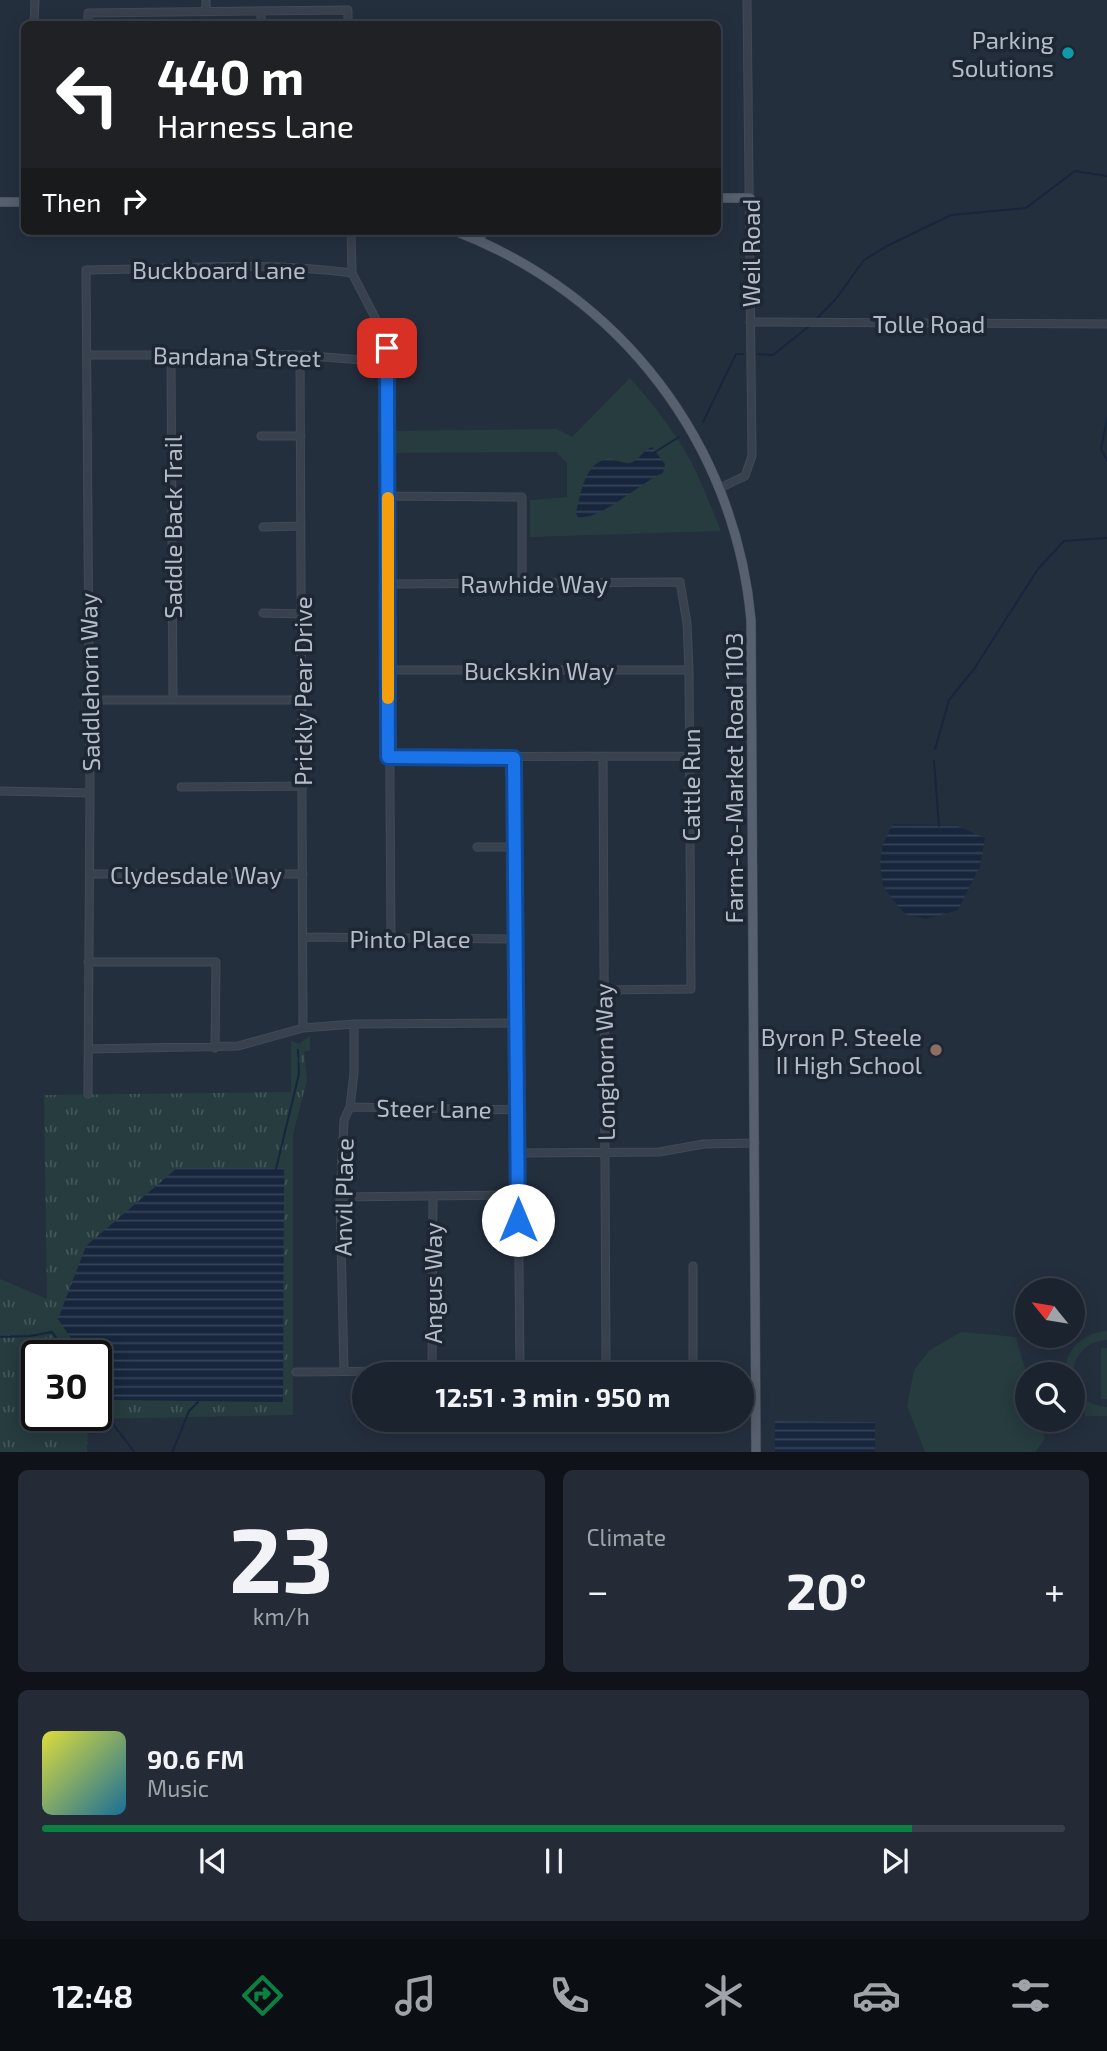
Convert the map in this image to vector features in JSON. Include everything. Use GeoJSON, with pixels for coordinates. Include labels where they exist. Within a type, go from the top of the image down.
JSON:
{"type":"FeatureCollection","features":[{"type":"Feature","properties":{"kind":"main road"},"geometry":{"type":"LineString","coordinates":[[721,198],[750,198]]}},
{"type":"Feature","properties":{"kind":"main road"},"geometry":{"type":"LineString","coordinates":[[0,202],[21,202]]}},
{"type":"Feature","properties":{"kind":"main road","name":"Farm-to-Market Road 1103"},"geometry":{"type":"LineString","coordinates":[[465,235],[550,280],[603,320],[635,351],[682,416],[720,488],[741,557],[751,620],[756,1452]]}},
{"type":"Feature","properties":{"kind":"main road"},"geometry":{"type":"LineString","coordinates":[[479,241],[481,235]]}},
{"type":"Feature","properties":{"kind":"street"},"geometry":{"type":"LineString","coordinates":[[34,21],[35,0]]}},
{"type":"Feature","properties":{"kind":"street"},"geometry":{"type":"LineString","coordinates":[[206,0],[206,11]]}},
{"type":"Feature","properties":{"kind":"street","name":"Weil Road"},"geometry":{"type":"LineString","coordinates":[[720,488],[745,476],[750,467],[747,0]]}},
{"type":"Feature","properties":{"kind":"street"},"geometry":{"type":"LineString","coordinates":[[88,21],[88,13],[348,9],[348,21]]}},
{"type":"Feature","properties":{"kind":"street"},"geometry":{"type":"LineString","coordinates":[[261,10],[261,21]]}},
{"type":"Feature","properties":{"kind":"street"},"geometry":{"type":"LineString","coordinates":[[351,235],[352,273],[382,331],[387,348],[391,938]]}},
{"type":"Feature","properties":{"kind":"street","name":"Buckboard Lane"},"geometry":{"type":"LineString","coordinates":[[86,270],[312,267],[352,273]]}},
{"type":"Feature","properties":{"kind":"street","name":"Saddlehorn Way"},"geometry":{"type":"LineString","coordinates":[[86,270],[90,793],[88,1094]]}},
{"type":"Feature","properties":{"kind":"street","name":"Tolle Road"},"geometry":{"type":"LineString","coordinates":[[750,321],[1107,324]]}},
{"type":"Feature","properties":{"kind":"street","name":"Bandana Street"},"geometry":{"type":"LineString","coordinates":[[87,355],[300,355],[387,362]]}},
{"type":"Feature","properties":{"kind":"street","name":"Prickly Pear Drive"},"geometry":{"type":"LineString","coordinates":[[300,355],[303,1028]]}},
{"type":"Feature","properties":{"kind":"street","name":"Saddle Back Trail"},"geometry":{"type":"LineString","coordinates":[[171,356],[173,699]]}},
{"type":"Feature","properties":{"kind":"street"},"geometry":{"type":"LineString","coordinates":[[261,436],[301,436]]}},
{"type":"Feature","properties":{"kind":"street"},"geometry":{"type":"LineString","coordinates":[[388,496],[522,497],[522,583]]}},
{"type":"Feature","properties":{"kind":"street"},"geometry":{"type":"LineString","coordinates":[[263,527],[301,526]]}},
{"type":"Feature","properties":{"kind":"street","name":"Rawhide Way"},"geometry":{"type":"LineString","coordinates":[[388,584],[680,582]]}},
{"type":"Feature","properties":{"kind":"street","name":"Cattle Run"},"geometry":{"type":"LineString","coordinates":[[603,990],[691,989],[689,670],[687,623],[680,582]]}},
{"type":"Feature","properties":{"kind":"street"},"geometry":{"type":"LineString","coordinates":[[263,613],[302,614]]}},
{"type":"Feature","properties":{"kind":"street","name":"Buckskin Way"},"geometry":{"type":"LineString","coordinates":[[388,670],[689,670]]}},
{"type":"Feature","properties":{"kind":"street"},"geometry":{"type":"LineString","coordinates":[[88,700],[302,700]]}},
{"type":"Feature","properties":{"kind":"street","name":"Longhorn Way"},"geometry":{"type":"LineString","coordinates":[[603,756],[606,1362]]}},
{"type":"Feature","properties":{"kind":"street"},"geometry":{"type":"LineString","coordinates":[[388,757],[689,756]]}},
{"type":"Feature","properties":{"kind":"street"},"geometry":{"type":"LineString","coordinates":[[514,758],[520,1362]]}},
{"type":"Feature","properties":{"kind":"street"},"geometry":{"type":"LineString","coordinates":[[181,788],[303,786]]}},
{"type":"Feature","properties":{"kind":"street"},"geometry":{"type":"LineString","coordinates":[[0,791],[90,793]]}},
{"type":"Feature","properties":{"kind":"street"},"geometry":{"type":"LineString","coordinates":[[477,847],[515,847]]}},
{"type":"Feature","properties":{"kind":"street","name":"Clydesdale Way"},"geometry":{"type":"LineString","coordinates":[[90,874],[303,874]]}},
{"type":"Feature","properties":{"kind":"street","name":"Pinto Place"},"geometry":{"type":"LineString","coordinates":[[304,937],[516,939]]}},
{"type":"Feature","properties":{"kind":"street"},"geometry":{"type":"LineString","coordinates":[[88,962],[216,962],[215,1048]]}},
{"type":"Feature","properties":{"kind":"street"},"geometry":{"type":"LineString","coordinates":[[89,1049],[238,1046],[303,1028],[354,1024],[517,1023]]}},
{"type":"Feature","properties":{"kind":"street","name":"Anvil Place"},"geometry":{"type":"LineString","coordinates":[[344,1371],[341,1197],[344,1120],[350,1107],[354,1073],[354,1024]]}},
{"type":"Feature","properties":{"kind":"street","name":"Steer Lane"},"geometry":{"type":"LineString","coordinates":[[350,1107],[518,1110]]}},
{"type":"Feature","properties":{"kind":"street"},"geometry":{"type":"LineString","coordinates":[[519,1153],[659,1152],[704,1143],[755,1143]]}},
{"type":"Feature","properties":{"kind":"street"},"geometry":{"type":"LineString","coordinates":[[341,1197],[518,1195]]}},
{"type":"Feature","properties":{"kind":"street","name":"Angus Way"},"geometry":{"type":"LineString","coordinates":[[432,1362],[433,1196]]}},
{"type":"Feature","properties":{"kind":"street"},"geometry":{"type":"LineString","coordinates":[[693,1266],[693,1362]]}},
{"type":"Feature","properties":{"kind":"street"},"geometry":{"type":"LineString","coordinates":[[296,1372],[352,1371]]}},
{"type":"Feature","properties":{"kind":"green space"},"geometry":{"type":"Polygon","coordinates":[[[630,378],[684,449],[721,531],[530,537],[530,500],[567,497],[567,463],[556,452],[394,453],[394,431],[557,429],[572,437],[630,378]]]}},
{"type":"Feature","properties":{"kind":"green space"},"geometry":{"type":"Polygon","coordinates":[[[310,1036],[310,1050],[304,1052],[307,1080],[293,1134],[293,1415],[112,1419],[112,1340],[21,1340],[21,1431],[88,1431],[87,1452],[0,1452],[0,1279],[47,1299],[44,1095],[291,1092],[291,1041],[299,1044],[310,1036]]]}},
{"type":"Feature","properties":{"kind":"green space"},"geometry":{"type":"Polygon","coordinates":[[[1107,1331],[1107,1340],[1092,1344],[1082,1351],[1075,1362],[1066,1362],[1074,1348],[1085,1348],[1085,1338],[1107,1331]]]}},
{"type":"Feature","properties":{"kind":"green space"},"geometry":{"type":"Polygon","coordinates":[[[961,1332],[1015,1337],[1015,1348],[1019,1348],[1023,1362],[1015,1362],[1015,1432],[1043,1432],[1045,1439],[1035,1452],[925,1452],[907,1406],[914,1370],[930,1350],[961,1332]]]}},
{"type":"Feature","properties":{"kind":"green space"},"geometry":{"type":"Polygon","coordinates":[[[1101,1348],[1107,1348],[1107,1399],[1101,1399],[1101,1348]]]}},
{"type":"Feature","properties":{"kind":"green space"},"geometry":{"type":"Polygon","coordinates":[[[1085,1398],[1107,1407],[1107,1416],[1085,1416],[1085,1398]]]}},
{"type":"Feature","properties":{"kind":"water"},"geometry":{"type":"Polygon","coordinates":[[[652,447],[665,464],[663,473],[598,513],[578,517],[576,513],[582,489],[594,466],[608,459],[630,463],[652,447]]]}},
{"type":"Feature","properties":{"kind":"water"},"geometry":{"type":"Polygon","coordinates":[[[893,824],[955,825],[985,838],[980,866],[958,910],[926,919],[905,914],[893,900],[883,885],[880,863],[883,844],[893,824]]]}},
{"type":"Feature","properties":{"kind":"water"},"geometry":{"type":"Polygon","coordinates":[[[177,1168],[284,1168],[283,1402],[112,1400],[112,1340],[72,1340],[58,1319],[86,1246],[177,1168]]]}},
{"type":"Feature","properties":{"kind":"water"},"geometry":{"type":"Polygon","coordinates":[[[775,1421],[875,1422],[875,1452],[775,1452],[775,1421]]]}},
{"type":"Feature","properties":{"kind":"waterway"},"geometry":{"type":"LineString","coordinates":[[815,320],[835,300],[864,260],[887,246],[951,215],[1026,208],[1075,171],[1107,176]]}},
{"type":"Feature","properties":{"kind":"waterway"},"geometry":{"type":"LineString","coordinates":[[757,354],[773,355],[808,327]]}},
{"type":"Feature","properties":{"kind":"waterway"},"geometry":{"type":"LineString","coordinates":[[703,422],[736,354],[743,354]]}},
{"type":"Feature","properties":{"kind":"waterway"},"geometry":{"type":"LineString","coordinates":[[1107,419],[1101,449],[1107,460]]}},
{"type":"Feature","properties":{"kind":"waterway"},"geometry":{"type":"LineString","coordinates":[[655,452],[679,437]]}},
{"type":"Feature","properties":{"kind":"waterway"},"geometry":{"type":"LineString","coordinates":[[935,749],[949,700],[974,669],[1038,569],[1064,541],[1107,538]]}},
{"type":"Feature","properties":{"kind":"waterway"},"geometry":{"type":"LineString","coordinates":[[934,761],[939,826]]}},
{"type":"Feature","properties":{"kind":"waterway"},"geometry":{"type":"LineString","coordinates":[[276,1169],[299,1074],[298,1050]]}},
{"type":"Feature","properties":{"kind":"waterway"},"geometry":{"type":"LineString","coordinates":[[0,1337],[52,1332],[58,1340]]}},
{"type":"Feature","properties":{"kind":"waterway"},"geometry":{"type":"LineString","coordinates":[[172,1452],[189,1411],[198,1402]]}},
{"type":"Feature","properties":{"kind":"waterway"},"geometry":{"type":"LineString","coordinates":[[112,1422],[134,1452]]}},
{"type":"Feature","properties":{"kind":"slow traffic"},"geometry":{"type":"LineString","coordinates":[[388,498],[388,698]]}},
{"type":"Feature","properties":{"kind":"place","name":"Parking Solutions"},"geometry":{"type":"Point","coordinates":[1068,53]}},
{"type":"Feature","properties":{"kind":"place","name":"Byron P. Steele II High School"},"geometry":{"type":"Point","coordinates":[936,1050]}},
{"type":"Feature","properties":{"kind":"route"},"geometry":{"type":"LineString","coordinates":[[387,348],[388,757],[514,758],[518,1220]]}}]}
